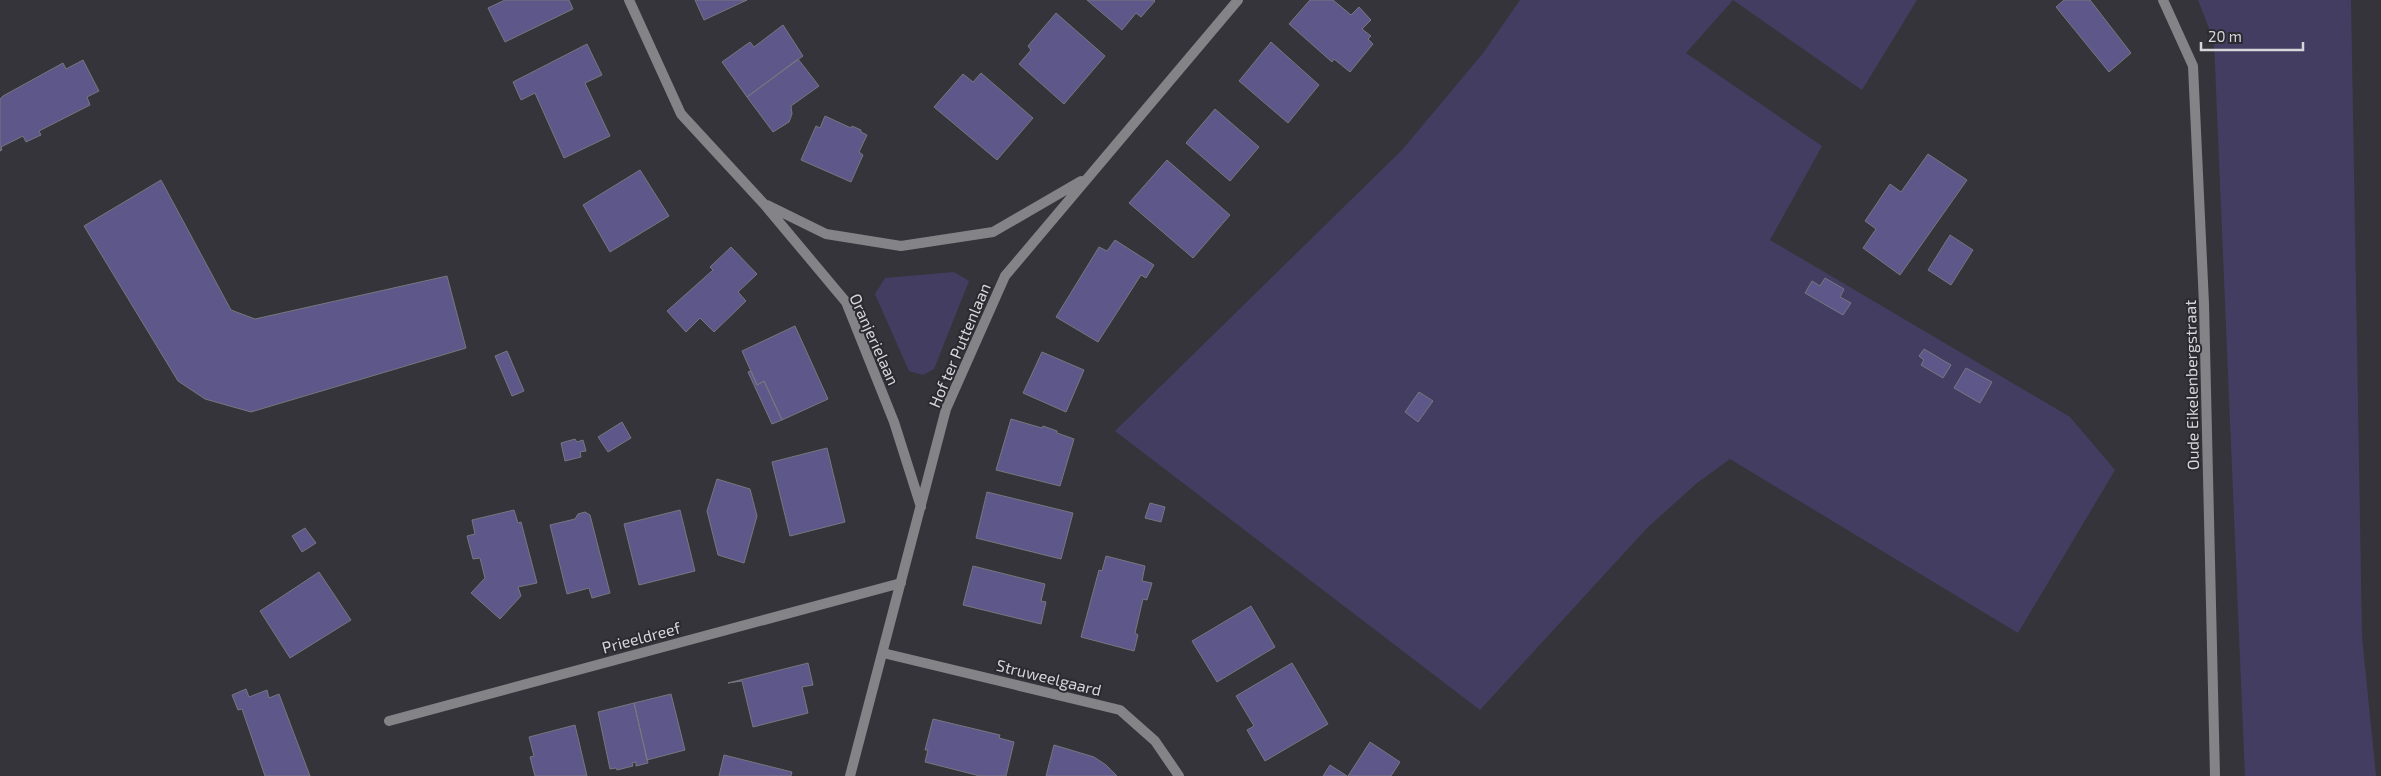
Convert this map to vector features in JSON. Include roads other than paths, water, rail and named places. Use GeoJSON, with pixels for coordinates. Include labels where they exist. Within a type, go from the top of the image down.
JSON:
{"type":"FeatureCollection","features":[{"type":"Feature","properties":{"kind":"street","name":"Oranjerielaan"},"geometry":{"type":"LineString","coordinates":[[630,0],[681,114],[764,204],[846,302],[894,422],[921,507]]}},
{"type":"Feature","properties":{"kind":"street","name":"Hof ter Puttenlaan"},"geometry":{"type":"LineString","coordinates":[[850,776],[884,653],[946,409],[1005,276],[1238,0]]}},
{"type":"Feature","properties":{"kind":"street","name":"Oude Eikelenbergstraat"},"geometry":{"type":"LineString","coordinates":[[2162,0],[2193,66],[2204,304],[2215,776]]}},
{"type":"Feature","properties":{"kind":"street","name":"Oranjerielaan"},"geometry":{"type":"LineString","coordinates":[[764,204],[826,234],[902,246],[993,232],[1086,178]]}},
{"type":"Feature","properties":{"kind":"street","name":"Prieeldreef"},"geometry":{"type":"LineString","coordinates":[[389,720],[901,583]]}},
{"type":"Feature","properties":{"kind":"street","name":"Struweelgaard"},"geometry":{"type":"LineString","coordinates":[[884,653],[1120,710],[1155,741],[1179,776]]}}]}
